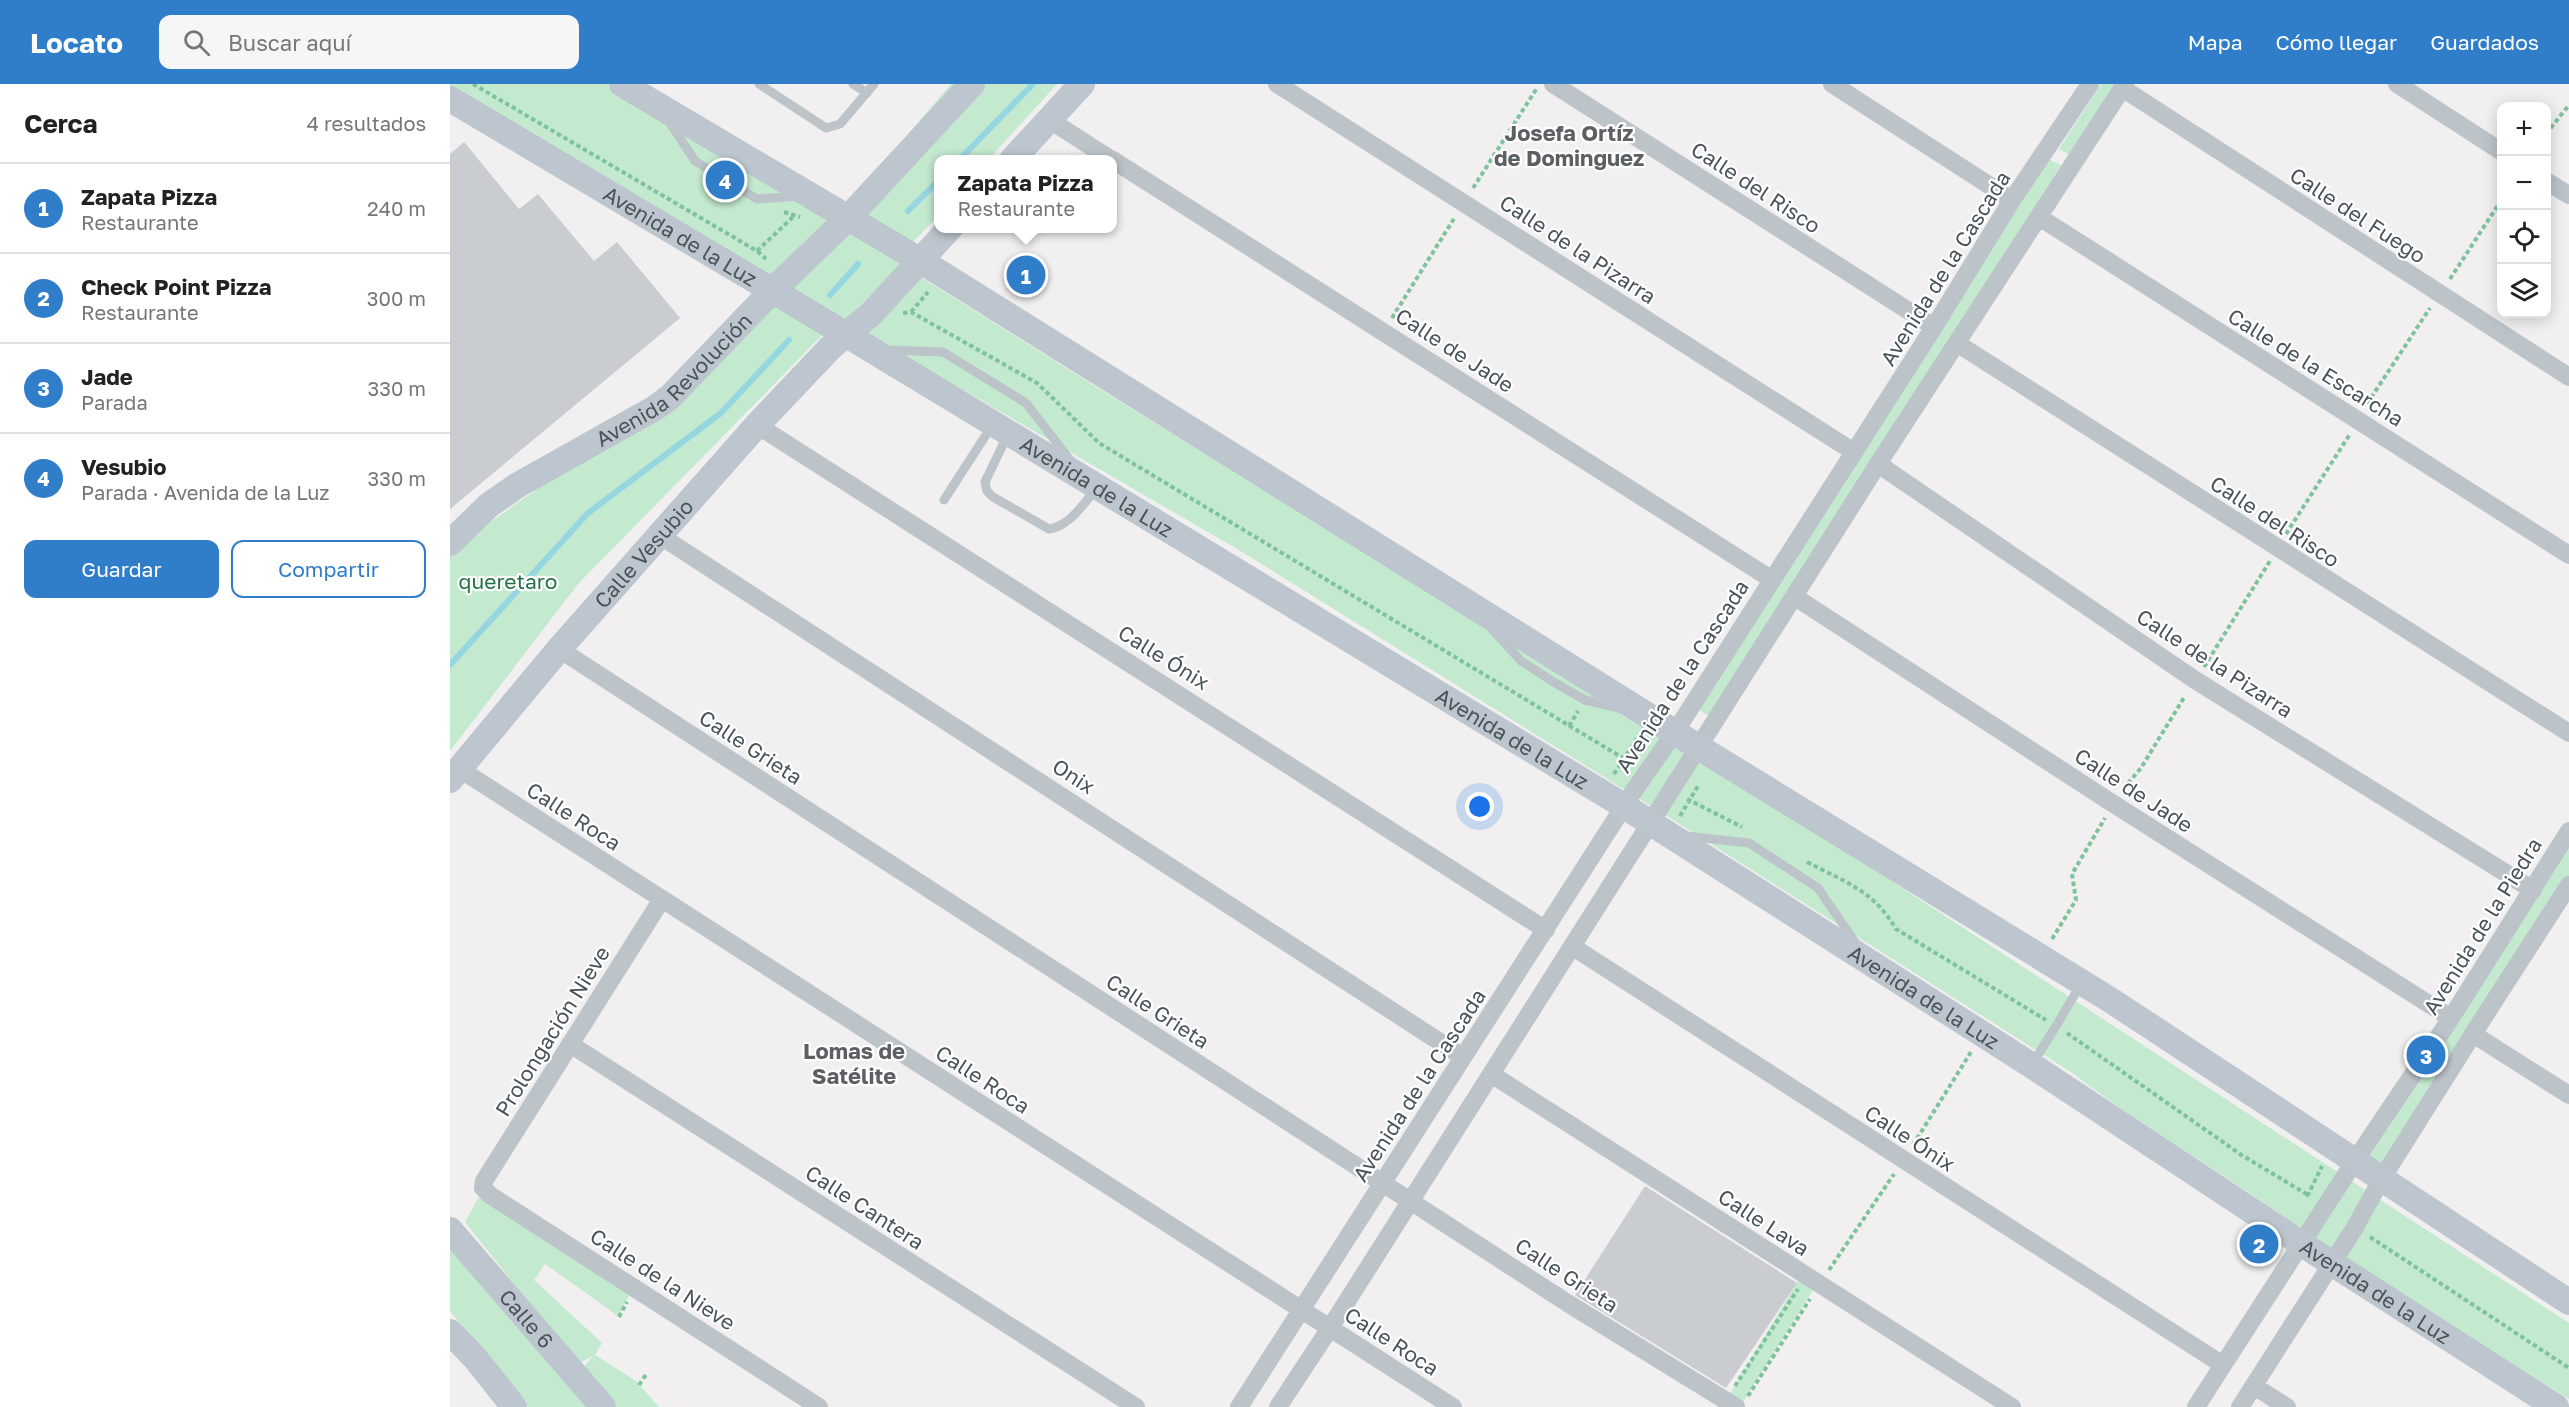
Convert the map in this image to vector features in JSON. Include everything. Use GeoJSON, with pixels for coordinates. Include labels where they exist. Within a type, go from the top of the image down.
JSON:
{"type":"FeatureCollection","features":[{"type":"Feature","properties":{"kind":"main road"},"geometry":{"type":"LineString","coordinates":[[622,84],[810,195],[839,226],[914,268],[1469,603],[1708,753],[2082,982],[2569,1302]]}},
{"type":"Feature","properties":{"kind":"main road","name":"Avenida Revolución"},"geometry":{"type":"LineString","coordinates":[[450,543],[489,506],[518,485],[655,408],[670,397],[839,226],[972,84]]}},
{"type":"Feature","properties":{"kind":"main road"},"geometry":{"type":"LineString","coordinates":[[1016,155],[1082,84]]}},
{"type":"Feature","properties":{"kind":"main road","name":"Avenida de la Luz"},"geometry":{"type":"LineString","coordinates":[[450,99],[779,285],[847,335],[1092,485],[1620,797],[1982,1034],[2038,1056],[2302,1244],[2556,1407]]}},
{"type":"Feature","properties":{"kind":"main road","name":"Calle Vesubio"},"geometry":{"type":"LineString","coordinates":[[454,774],[559,649],[757,426],[831,346],[872,314],[946,233]]}},
{"type":"Feature","properties":{"kind":"main road","name":"Calle 6"},"geometry":{"type":"LineString","coordinates":[[450,1230],[603,1407]]}},
{"type":"Feature","properties":{"kind":"main road"},"geometry":{"type":"LineString","coordinates":[[450,1332],[475,1358],[514,1407]]}},
{"type":"Feature","properties":{"kind":"street","name":"Calle de la Pizarra"},"geometry":{"type":"LineString","coordinates":[[1277,84],[1854,452]]}},
{"type":"Feature","properties":{"kind":"street","name":"Calle del Risco"},"geometry":{"type":"LineString","coordinates":[[1554,84],[1934,327]]}},
{"type":"Feature","properties":{"kind":"street"},"geometry":{"type":"LineString","coordinates":[[1832,84],[2012,200]]}},
{"type":"Feature","properties":{"kind":"street","name":"Avenida de la Cascada"},"geometry":{"type":"LineString","coordinates":[[1239,1407],[1546,930],[1620,797],[1646,773],[1676,732],[1771,579],[1934,327],[2012,200],[2090,84]]}},
{"type":"Feature","properties":{"kind":"street"},"geometry":{"type":"LineString","coordinates":[[2397,84],[2497,149]]}},
{"type":"Feature","properties":{"kind":"street"},"geometry":{"type":"LineString","coordinates":[[1278,1407],[1573,947],[1659,824],[1672,790],[1708,753],[1795,597],[1878,464],[2124,86]]}},
{"type":"Feature","properties":{"kind":"street","name":"Calle del Fuego"},"geometry":{"type":"LineString","coordinates":[[2124,86],[2569,377]]}},
{"type":"Feature","properties":{"kind":"street","name":"Calle de Jade"},"geometry":{"type":"LineString","coordinates":[[1048,119],[1104,155]]}},
{"type":"Feature","properties":{"kind":"street"},"geometry":{"type":"LineString","coordinates":[[2046,152],[2071,166]]}},
{"type":"Feature","properties":{"kind":"street","name":"Calle de Jade"},"geometry":{"type":"LineString","coordinates":[[1117,163],[1771,579]]}},
{"type":"Feature","properties":{"kind":"street"},"geometry":{"type":"LineString","coordinates":[[2551,184],[2569,195]]}},
{"type":"Feature","properties":{"kind":"street","name":"Calle de la Escarcha"},"geometry":{"type":"LineString","coordinates":[[2038,218],[2569,555]]}},
{"type":"Feature","properties":{"kind":"street","name":"Calle del Risco"},"geometry":{"type":"LineString","coordinates":[[1958,344],[2569,733]]}},
{"type":"Feature","properties":{"kind":"street","name":"Calle Ónix"},"geometry":{"type":"LineString","coordinates":[[757,426],[1181,694],[1546,930]]}},
{"type":"Feature","properties":{"kind":"street","name":"Calle de la Pizarra"},"geometry":{"type":"LineString","coordinates":[[1878,464],[2195,680],[2533,890]]}},
{"type":"Feature","properties":{"kind":"street","name":"Onix"},"geometry":{"type":"LineString","coordinates":[[659,535],[1464,1057]]}},
{"type":"Feature","properties":{"kind":"street","name":"Calle de Jade"},"geometry":{"type":"LineString","coordinates":[[1795,597],[2112,803],[2451,1018]]}},
{"type":"Feature","properties":{"kind":"street","name":"Calle Grieta"},"geometry":{"type":"LineString","coordinates":[[559,649],[1569,1304],[1736,1402]]}},
{"type":"Feature","properties":{"kind":"street","name":"Calle Roca"},"geometry":{"type":"LineString","coordinates":[[454,774],[662,898],[1454,1407]]}},
{"type":"Feature","properties":{"kind":"street","name":"Avenida de la Piedra"},"geometry":{"type":"LineString","coordinates":[[2196,1407],[2354,1162],[2451,1018],[2569,831]]}},
{"type":"Feature","properties":{"kind":"street"},"geometry":{"type":"LineString","coordinates":[[2240,1407],[2473,1034],[2564,905],[2569,885]]}},
{"type":"Feature","properties":{"kind":"street","name":"Prolongación Nieve"},"geometry":{"type":"LineString","coordinates":[[483,1188],[484,1181],[662,898]]}},
{"type":"Feature","properties":{"kind":"street","name":"Calle Ónix"},"geometry":{"type":"LineString","coordinates":[[1573,947],[2223,1365]]}},
{"type":"Feature","properties":{"kind":"street"},"geometry":{"type":"LineString","coordinates":[[2473,1034],[2569,1095]]}},
{"type":"Feature","properties":{"kind":"street","name":"Calle Cantera"},"geometry":{"type":"LineString","coordinates":[[570,1044],[1136,1407]]}},
{"type":"Feature","properties":{"kind":"street","name":"Calle Lava"},"geometry":{"type":"LineString","coordinates":[[1491,1074],[2012,1407]]}},
{"type":"Feature","properties":{"kind":"street","name":"Calle de la Nieve"},"geometry":{"type":"LineString","coordinates":[[483,1188],[819,1407]]}},
{"type":"Feature","properties":{"kind":"street"},"geometry":{"type":"LineString","coordinates":[[2254,1386],[2287,1407]]}},
{"type":"Feature","properties":{"kind":"lane"},"geometry":{"type":"LineString","coordinates":[[759,84],[826,128],[840,124],[874,84]]}},
{"type":"Feature","properties":{"kind":"lane"},"geometry":{"type":"LineString","coordinates":[[853,84],[867,93]]}},
{"type":"Feature","properties":{"kind":"lane"},"geometry":{"type":"LineString","coordinates":[[872,350],[943,352],[1026,403],[1092,485],[1067,522],[1058,528],[1049,530],[993,497],[987,491],[985,482],[1001,429]]}},
{"type":"Feature","properties":{"kind":"lane"},"geometry":{"type":"LineString","coordinates":[[944,500],[1001,429]]}},
{"type":"Feature","properties":{"kind":"lane"},"geometry":{"type":"LineString","coordinates":[[1659,824],[1749,843],[1818,888],[1869,962]]}},
{"type":"Feature","properties":{"kind":"lane"},"geometry":{"type":"LineString","coordinates":[[2038,1056],[2082,982]]}},
{"type":"Feature","properties":{"kind":"path"},"geometry":{"type":"LineString","coordinates":[[473,84],[757,251],[779,285]]}},
{"type":"Feature","properties":{"kind":"path"},"geometry":{"type":"LineString","coordinates":[[2551,129],[2569,105]]}},
{"type":"Feature","properties":{"kind":"path"},"geometry":{"type":"LineString","coordinates":[[2458,266],[2497,207]]}},
{"type":"Feature","properties":{"kind":"path"},"geometry":{"type":"LineString","coordinates":[[757,251],[795,216]]}},
{"type":"Feature","properties":{"kind":"path"},"geometry":{"type":"LineString","coordinates":[[2374,392],[2439,294]]}},
{"type":"Feature","properties":{"kind":"path"},"geometry":{"type":"LineString","coordinates":[[911,312],[1037,383],[1100,442],[1646,773]]}},
{"type":"Feature","properties":{"kind":"path"},"geometry":{"type":"LineString","coordinates":[[2290,527],[2346,440]]}},
{"type":"Feature","properties":{"kind":"path"},"geometry":{"type":"LineString","coordinates":[[2213,652],[2277,549]]}},
{"type":"Feature","properties":{"kind":"path"},"geometry":{"type":"LineString","coordinates":[[2122,789],[2141,768],[2183,699]]}},
{"type":"Feature","properties":{"kind":"path"},"geometry":{"type":"LineString","coordinates":[[1620,797],[1624,758],[1648,715]]}},
{"type":"Feature","properties":{"kind":"path"},"geometry":{"type":"LineString","coordinates":[[1659,824],[1708,753]]}},
{"type":"Feature","properties":{"kind":"path"},"geometry":{"type":"LineString","coordinates":[[2041,957],[2076,900],[2072,874],[2098,834]]}},
{"type":"Feature","properties":{"kind":"path"},"geometry":{"type":"LineString","coordinates":[[1864,892],[1884,909],[1896,929],[2058,1023],[2240,1154],[2308,1195]]}},
{"type":"Feature","properties":{"kind":"path"},"geometry":{"type":"LineString","coordinates":[[1736,1402],[1813,1280],[1904,1160],[1982,1034]]}},
{"type":"Feature","properties":{"kind":"path"},"geometry":{"type":"LineString","coordinates":[[2372,1238],[2569,1368]]}},
{"type":"Feature","properties":{"kind":"path"},"geometry":{"type":"LineString","coordinates":[[1736,1402],[1813,1280]]}},
{"type":"Feature","properties":{"kind":"path"},"geometry":{"type":"LineString","coordinates":[[639,1385],[647,1373]]}},
{"type":"Feature","properties":{"kind":"green space","name":"queretaro"},"geometry":{"type":"Polygon","coordinates":[[[450,84],[608,84],[833,222],[951,84],[1057,84],[993,155],[934,155],[934,220],[895,261],[1723,771],[2569,1323],[2569,1399],[2310,1234],[2129,1114],[2074,1074],[1678,823],[1244,553],[839,318],[578,584],[450,751],[450,551],[678,389],[780,285],[450,95],[450,84]]]}},
{"type":"Feature","properties":{"kind":"green space"},"geometry":{"type":"Polygon","coordinates":[[[2101,84],[2116,84],[2070,155],[2059,149],[2101,84]]]}},
{"type":"Feature","properties":{"kind":"green space"},"geometry":{"type":"Polygon","coordinates":[[[2048,159],[2061,165],[1711,717],[1697,709],[1852,461],[2048,159]]]}},
{"type":"Feature","properties":{"kind":"green space"},"geometry":{"type":"Polygon","coordinates":[[[2569,841],[2569,883],[2386,1168],[2364,1155],[2569,841]]]}},
{"type":"Feature","properties":{"kind":"green space"},"geometry":{"type":"Polygon","coordinates":[[[479,1197],[631,1292],[618,1316],[545,1264],[534,1280],[602,1343],[595,1355],[636,1381],[659,1407],[611,1407],[581,1370],[593,1356],[577,1364],[465,1222],[479,1197]]]}},
{"type":"Feature","properties":{"kind":"green space"},"geometry":{"type":"Polygon","coordinates":[[[450,1245],[586,1407],[528,1407],[450,1311],[450,1245]]]}},
{"type":"Feature","properties":{"kind":"green space"},"geometry":{"type":"Polygon","coordinates":[[[1801,1276],[1816,1285],[1740,1407],[1727,1399],[1801,1276]]]}},
{"type":"Feature","properties":{"kind":"building"},"geometry":{"type":"Polygon","coordinates":[[[464,142],[519,209],[538,194],[594,261],[617,242],[680,318],[450,509],[450,154],[464,142]]]}},
{"type":"Feature","properties":{"kind":"building"},"geometry":{"type":"Polygon","coordinates":[[[1645,1186],[1797,1283],[1726,1388],[1575,1295],[1645,1186]]]}},
{"type":"Feature","properties":{"kind":"waterway"},"geometry":{"type":"LineString","coordinates":[[964,155],[1033,84]]}},
{"type":"Feature","properties":{"kind":"waterway"},"geometry":{"type":"LineString","coordinates":[[908,211],[934,185]]}},
{"type":"Feature","properties":{"kind":"waterway"},"geometry":{"type":"LineString","coordinates":[[830,295],[858,264]]}},
{"type":"Feature","properties":{"kind":"waterway"},"geometry":{"type":"LineString","coordinates":[[450,665],[588,513],[721,413],[789,340]]}},
{"type":"Feature","properties":{"kind":"place","name":"Vesubio"},"geometry":{"type":"Point","coordinates":[725,180]}},
{"type":"Feature","properties":{"kind":"place","name":"Zapata Pizza"},"geometry":{"type":"Point","coordinates":[1026,275]}},
{"type":"Feature","properties":{"kind":"place","name":"Jade"},"geometry":{"type":"Point","coordinates":[2426,1055]}},
{"type":"Feature","properties":{"kind":"place","name":"Check Point Pizza"},"geometry":{"type":"Point","coordinates":[2259,1244]}},
{"type":"Feature","properties":{"kind":"district","name":"Josefa Ortíz de Dominguez"},"geometry":{"type":"Point","coordinates":[1569,144]}},
{"type":"Feature","properties":{"kind":"district","name":"Lomas de Satélite"},"geometry":{"type":"Point","coordinates":[854,1062]}}]}
